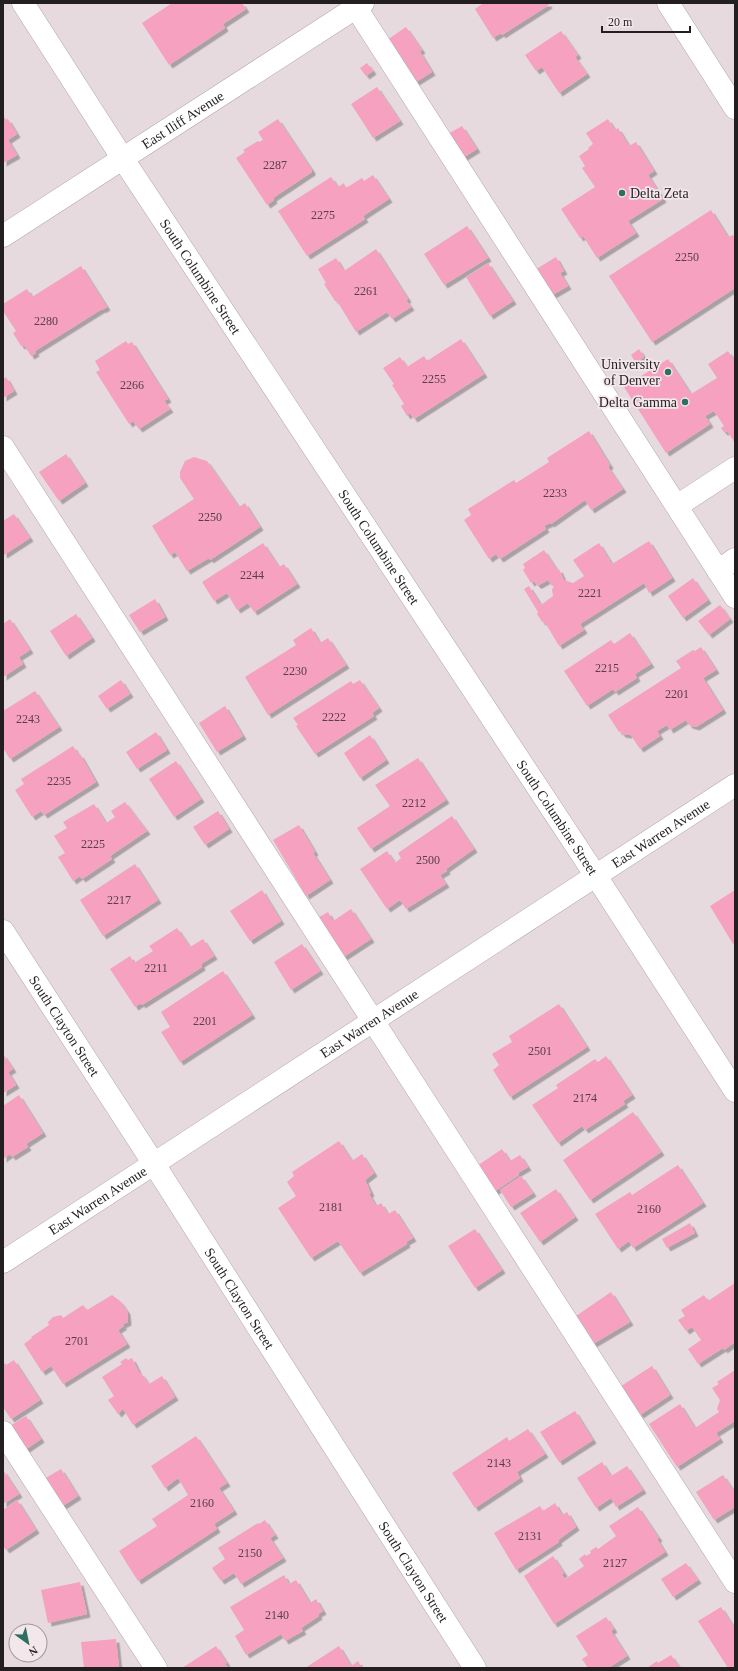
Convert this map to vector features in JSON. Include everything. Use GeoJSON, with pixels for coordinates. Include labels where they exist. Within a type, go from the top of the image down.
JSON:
{"type":"FeatureCollection","features":[{"type":"Feature","properties":{"kind":"street","name":"South Columbine Street"},"geometry":{"type":"LineString","coordinates":[[23,3],[123,159],[596,876],[735,1091]]}},
{"type":"Feature","properties":{"kind":"street"},"geometry":{"type":"LineString","coordinates":[[668,3],[735,108]]}},
{"type":"Feature","properties":{"kind":"street","name":"East Iliff Avenue"},"geometry":{"type":"LineString","coordinates":[[3,236],[357,5]]}},
{"type":"Feature","properties":{"kind":"street"},"geometry":{"type":"LineString","coordinates":[[357,5],[677,506],[726,565],[735,597]]}},
{"type":"Feature","properties":{"kind":"street"},"geometry":{"type":"LineString","coordinates":[[3,447],[735,1582]]}},
{"type":"Feature","properties":{"kind":"street"},"geometry":{"type":"LineString","coordinates":[[677,506],[735,468]]}},
{"type":"Feature","properties":{"kind":"street","name":"East Warren Avenue"},"geometry":{"type":"LineString","coordinates":[[3,1262],[735,785]]}},
{"type":"Feature","properties":{"kind":"street","name":"South Clayton Street"},"geometry":{"type":"LineString","coordinates":[[3,931],[154,1164],[475,1668]]}},
{"type":"Feature","properties":{"kind":"street"},"geometry":{"type":"LineString","coordinates":[[3,1432],[156,1668]]}},
{"type":"Feature","properties":{"kind":"building"},"geometry":{"type":"Polygon","coordinates":[[[172,3],[242,3],[246,9],[223,24],[225,28],[169,65],[142,23],[172,3]]]}},
{"type":"Feature","properties":{"kind":"building"},"geometry":{"type":"Polygon","coordinates":[[[481,3],[548,3],[549,5],[502,35],[501,33],[493,38],[475,9],[482,4],[481,3]]]}},
{"type":"Feature","properties":{"kind":"building"},"geometry":{"type":"Polygon","coordinates":[[[406,27],[422,50],[402,63],[387,40],[406,27]]]}},
{"type":"Feature","properties":{"kind":"building"},"geometry":{"type":"Polygon","coordinates":[[[561,31],[578,55],[575,57],[587,74],[559,93],[542,67],[536,71],[525,55],[561,31]]]}},
{"type":"Feature","properties":{"kind":"building"},"geometry":{"type":"Polygon","coordinates":[[[420,52],[432,72],[416,82],[404,62],[420,52]]]}},
{"type":"Feature","properties":{"kind":"building"},"geometry":{"type":"Polygon","coordinates":[[[367,63],[373,71],[366,76],[360,68],[367,63]]]}},
{"type":"Feature","properties":{"kind":"building"},"geometry":{"type":"Polygon","coordinates":[[[377,87],[400,121],[373,138],[351,104],[377,87]]]}},
{"type":"Feature","properties":{"kind":"building"},"geometry":{"type":"Polygon","coordinates":[[[3,115],[6,120],[8,119],[17,134],[8,140],[17,155],[3,163],[3,115]]]}},
{"type":"Feature","properties":{"kind":"building"},"geometry":{"type":"Polygon","coordinates":[[[278,119],[312,172],[273,198],[274,200],[267,205],[236,158],[245,152],[243,150],[258,141],[263,140],[258,132],[278,119]]]}},
{"type":"Feature","properties":{"kind":"building","name":"Delta Zeta"},"geometry":{"type":"Polygon","coordinates":[[[608,119],[615,130],[618,128],[629,146],[636,142],[654,171],[648,175],[663,199],[628,221],[636,233],[597,258],[583,236],[580,238],[561,209],[595,187],[582,168],[585,166],[579,156],[593,144],[586,133],[608,119]]]}},
{"type":"Feature","properties":{"kind":"building"},"geometry":{"type":"Polygon","coordinates":[[[462,126],[477,149],[461,159],[446,135],[462,126]]]}},
{"type":"Feature","properties":{"kind":"building"},"geometry":{"type":"Polygon","coordinates":[[[373,175],[389,199],[363,216],[365,219],[307,256],[278,211],[331,177],[338,187],[344,183],[346,188],[362,178],[364,181],[373,175]]]}},
{"type":"Feature","properties":{"kind":"building"},"geometry":{"type":"Polygon","coordinates":[[[711,210],[728,237],[733,235],[735,238],[735,288],[652,342],[609,276],[711,210]]]}},
{"type":"Feature","properties":{"kind":"building"},"geometry":{"type":"Polygon","coordinates":[[[467,226],[488,258],[444,285],[424,254],[467,226]]]}},
{"type":"Feature","properties":{"kind":"building"},"geometry":{"type":"Polygon","coordinates":[[[376,249],[408,299],[406,300],[411,307],[392,319],[387,312],[356,332],[337,301],[335,301],[324,284],[326,283],[318,269],[336,258],[344,271],[376,249]]]}},
{"type":"Feature","properties":{"kind":"building"},"geometry":{"type":"Polygon","coordinates":[[[556,257],[564,271],[560,273],[568,286],[549,297],[533,271],[556,257]]]}},
{"type":"Feature","properties":{"kind":"building"},"geometry":{"type":"Polygon","coordinates":[[[488,263],[513,301],[490,316],[466,277],[488,263]]]}},
{"type":"Feature","properties":{"kind":"building"},"geometry":{"type":"Polygon","coordinates":[[[81,266],[107,307],[35,351],[36,353],[31,356],[24,345],[21,346],[13,333],[16,331],[3,311],[3,304],[27,289],[32,297],[81,266]]]}},
{"type":"Feature","properties":{"kind":"building"},"geometry":{"type":"Polygon","coordinates":[[[461,339],[484,374],[414,419],[410,413],[407,416],[401,406],[404,404],[392,385],[394,384],[383,368],[400,357],[407,367],[424,356],[427,361],[461,339]]]}},
{"type":"Feature","properties":{"kind":"building"},"geometry":{"type":"Polygon","coordinates":[[[126,341],[128,344],[132,342],[168,399],[164,401],[170,409],[139,429],[133,421],[129,424],[96,372],[100,370],[95,361],[126,341]]]}},
{"type":"Feature","properties":{"kind":"building"},"geometry":{"type":"Polygon","coordinates":[[[639,349],[644,357],[636,363],[631,355],[639,349]]]}},
{"type":"Feature","properties":{"kind":"building","name":"Delta Gamma"},"geometry":{"type":"Polygon","coordinates":[[[728,351],[735,362],[735,443],[727,431],[724,432],[721,428],[724,426],[714,411],[705,416],[710,424],[666,453],[624,387],[668,359],[691,394],[717,378],[708,364],[728,351]]]}},
{"type":"Feature","properties":{"kind":"building"},"geometry":{"type":"Polygon","coordinates":[[[6,377],[14,391],[3,398],[3,379],[6,377]]]}},
{"type":"Feature","properties":{"kind":"building"},"geometry":{"type":"Polygon","coordinates":[[[589,431],[610,465],[608,467],[623,489],[591,510],[585,500],[551,524],[550,523],[544,526],[546,529],[500,559],[496,554],[489,559],[464,520],[471,515],[468,509],[514,480],[516,483],[549,462],[547,458],[589,431]]]}},
{"type":"Feature","properties":{"kind":"building"},"geometry":{"type":"Polygon","coordinates":[[[66,454],[85,483],[59,501],[39,472],[66,454]]]}},
{"type":"Feature","properties":{"kind":"building"},"geometry":{"type":"Polygon","coordinates":[[[194,457],[207,461],[239,507],[245,503],[260,527],[210,560],[209,558],[187,571],[175,552],[170,555],[152,526],[194,499],[180,478],[180,472],[185,461],[194,457]]]}},
{"type":"Feature","properties":{"kind":"building"},"geometry":{"type":"Polygon","coordinates":[[[14,514],[30,538],[4,555],[3,521],[14,514]]]}},
{"type":"Feature","properties":{"kind":"building"},"geometry":{"type":"Polygon","coordinates":[[[649,541],[672,578],[649,593],[644,583],[580,624],[584,630],[559,646],[546,624],[543,621],[542,622],[537,614],[538,612],[524,589],[529,586],[541,605],[553,596],[552,589],[554,587],[548,580],[539,585],[537,585],[534,581],[531,583],[523,570],[525,568],[523,564],[544,550],[557,570],[559,569],[564,580],[573,583],[584,576],[573,560],[599,543],[612,564],[649,541]]]}},
{"type":"Feature","properties":{"kind":"building"},"geometry":{"type":"Polygon","coordinates":[[[263,543],[279,567],[284,564],[297,584],[254,612],[248,603],[237,610],[227,593],[214,601],[202,582],[263,543]]]}},
{"type":"Feature","properties":{"kind":"building"},"geometry":{"type":"Polygon","coordinates":[[[693,578],[708,600],[683,618],[668,596],[693,578]]]}},
{"type":"Feature","properties":{"kind":"building"},"geometry":{"type":"Polygon","coordinates":[[[155,599],[165,617],[140,632],[129,615],[155,599]]]}},
{"type":"Feature","properties":{"kind":"building"},"geometry":{"type":"Polygon","coordinates":[[[720,605],[730,619],[709,635],[698,621],[720,605]]]}},
{"type":"Feature","properties":{"kind":"building"},"geometry":{"type":"Polygon","coordinates":[[[76,614],[92,638],[66,656],[50,631],[76,614]]]}},
{"type":"Feature","properties":{"kind":"building"},"geometry":{"type":"Polygon","coordinates":[[[10,619],[30,650],[19,657],[23,664],[3,677],[3,624],[10,619]]]}},
{"type":"Feature","properties":{"kind":"building"},"geometry":{"type":"Polygon","coordinates":[[[311,628],[320,643],[328,638],[346,665],[268,715],[245,677],[296,645],[293,640],[311,628]]]}},
{"type":"Feature","properties":{"kind":"building"},"geometry":{"type":"Polygon","coordinates":[[[630,633],[651,664],[635,674],[637,678],[615,692],[613,689],[587,706],[564,671],[611,640],[614,644],[630,633]]]}},
{"type":"Feature","properties":{"kind":"building"},"geometry":{"type":"Polygon","coordinates":[[[701,647],[716,670],[703,678],[723,710],[696,727],[689,725],[686,720],[670,730],[667,725],[657,731],[660,736],[640,749],[630,734],[622,734],[620,731],[619,732],[608,715],[681,668],[676,661],[693,650],[695,651],[701,647]]]}},
{"type":"Feature","properties":{"kind":"building"},"geometry":{"type":"Polygon","coordinates":[[[121,680],[130,694],[107,709],[98,696],[121,680]]]}},
{"type":"Feature","properties":{"kind":"building"},"geometry":{"type":"Polygon","coordinates":[[[360,680],[379,708],[372,713],[374,716],[315,754],[296,726],[298,725],[293,718],[351,681],[353,684],[360,680]]]}},
{"type":"Feature","properties":{"kind":"building"},"geometry":{"type":"Polygon","coordinates":[[[35,691],[59,727],[10,759],[3,748],[3,711],[35,691]]]}},
{"type":"Feature","properties":{"kind":"building"},"geometry":{"type":"Polygon","coordinates":[[[225,706],[243,736],[217,752],[199,723],[225,706]]]}},
{"type":"Feature","properties":{"kind":"building"},"geometry":{"type":"Polygon","coordinates":[[[156,732],[167,750],[137,769],[126,752],[156,732]]]}},
{"type":"Feature","properties":{"kind":"building"},"geometry":{"type":"Polygon","coordinates":[[[370,735],[386,760],[360,778],[344,753],[370,735]]]}},
{"type":"Feature","properties":{"kind":"building"},"geometry":{"type":"Polygon","coordinates":[[[73,746],[79,755],[80,754],[96,782],[44,815],[41,811],[32,817],[15,790],[24,784],[21,779],[73,746]]]}},
{"type":"Feature","properties":{"kind":"building"},"geometry":{"type":"Polygon","coordinates":[[[418,758],[446,800],[371,849],[357,828],[390,806],[375,785],[418,758]]]}},
{"type":"Feature","properties":{"kind":"building"},"geometry":{"type":"Polygon","coordinates":[[[176,761],[201,799],[174,817],[149,779],[176,761]]]}},
{"type":"Feature","properties":{"kind":"building"},"geometry":{"type":"Polygon","coordinates":[[[125,802],[147,831],[110,856],[112,859],[82,879],[80,876],[73,881],[58,857],[65,853],[54,836],[67,828],[63,822],[94,804],[106,823],[115,817],[111,811],[125,802]]]}},
{"type":"Feature","properties":{"kind":"building"},"geometry":{"type":"Polygon","coordinates":[[[218,811],[229,829],[205,845],[193,827],[218,811]]]}},
{"type":"Feature","properties":{"kind":"building"},"geometry":{"type":"Polygon","coordinates":[[[452,816],[474,849],[440,875],[446,884],[406,909],[400,900],[387,909],[360,869],[387,851],[395,863],[401,858],[398,853],[452,816]]]}},
{"type":"Feature","properties":{"kind":"building"},"geometry":{"type":"Polygon","coordinates":[[[299,825],[315,852],[313,853],[330,880],[306,896],[273,840],[299,825]]]}},
{"type":"Feature","properties":{"kind":"building"},"geometry":{"type":"Polygon","coordinates":[[[135,864],[158,900],[103,936],[80,900],[135,864]]]}},
{"type":"Feature","properties":{"kind":"building"},"geometry":{"type":"Polygon","coordinates":[[[262,890],[281,921],[250,941],[230,911],[262,890]]]}},
{"type":"Feature","properties":{"kind":"building"},"geometry":{"type":"Polygon","coordinates":[[[735,890],[735,942],[733,944],[710,906],[735,890]]]}},
{"type":"Feature","properties":{"kind":"building"},"geometry":{"type":"Polygon","coordinates":[[[351,909],[371,939],[342,958],[319,917],[328,912],[333,921],[351,909]]]}},
{"type":"Feature","properties":{"kind":"building"},"geometry":{"type":"Polygon","coordinates":[[[177,928],[190,947],[203,939],[214,956],[201,964],[202,967],[142,1005],[141,1003],[135,1007],[110,969],[130,956],[134,963],[153,951],[149,946],[177,928]]]}},
{"type":"Feature","properties":{"kind":"building"},"geometry":{"type":"Polygon","coordinates":[[[302,944],[320,971],[291,990],[274,962],[302,944]]]}},
{"type":"Feature","properties":{"kind":"building"},"geometry":{"type":"Polygon","coordinates":[[[223,971],[252,1015],[180,1062],[161,1032],[170,1027],[161,1012],[223,971]]]}},
{"type":"Feature","properties":{"kind":"building"},"geometry":{"type":"Polygon","coordinates":[[[559,1004],[587,1047],[510,1097],[493,1070],[499,1065],[492,1054],[512,1042],[509,1036],[559,1004]]]}},
{"type":"Feature","properties":{"kind":"building"},"geometry":{"type":"Polygon","coordinates":[[[3,1054],[13,1069],[8,1072],[16,1085],[3,1093],[3,1054]]]}},
{"type":"Feature","properties":{"kind":"building"},"geometry":{"type":"Polygon","coordinates":[[[606,1056],[632,1095],[623,1101],[625,1104],[585,1130],[582,1126],[558,1143],[532,1105],[558,1088],[556,1085],[595,1059],[598,1062],[606,1056]]]}},
{"type":"Feature","properties":{"kind":"building"},"geometry":{"type":"Polygon","coordinates":[[[19,1095],[43,1133],[26,1144],[28,1147],[12,1157],[10,1154],[3,1159],[3,1106],[19,1095]]]}},
{"type":"Feature","properties":{"kind":"building"},"geometry":{"type":"Polygon","coordinates":[[[633,1112],[661,1152],[590,1200],[563,1160],[633,1112]]]}},
{"type":"Feature","properties":{"kind":"building"},"geometry":{"type":"Polygon","coordinates":[[[339,1141],[352,1161],[362,1154],[374,1173],[365,1180],[371,1193],[369,1194],[376,1206],[381,1203],[388,1214],[395,1210],[413,1238],[406,1242],[407,1244],[360,1273],[338,1241],[311,1258],[278,1208],[296,1196],[287,1182],[294,1176],[292,1172],[339,1141]]]}},
{"type":"Feature","properties":{"kind":"building"},"geometry":{"type":"Polygon","coordinates":[[[502,1149],[510,1161],[520,1155],[528,1167],[494,1192],[477,1166],[502,1149]]]}},
{"type":"Feature","properties":{"kind":"building"},"geometry":{"type":"Polygon","coordinates":[[[678,1165],[703,1203],[633,1248],[629,1241],[618,1249],[595,1214],[630,1192],[632,1195],[678,1165]]]}},
{"type":"Feature","properties":{"kind":"building"},"geometry":{"type":"Polygon","coordinates":[[[521,1176],[533,1193],[511,1207],[500,1190],[521,1176]]]}},
{"type":"Feature","properties":{"kind":"building"},"geometry":{"type":"Polygon","coordinates":[[[556,1189],[575,1217],[540,1242],[520,1213],[556,1189]]]}},
{"type":"Feature","properties":{"kind":"building"},"geometry":{"type":"Polygon","coordinates":[[[690,1223],[695,1233],[667,1248],[662,1239],[690,1223]]]}},
{"type":"Feature","properties":{"kind":"building"},"geometry":{"type":"Polygon","coordinates":[[[475,1229],[502,1270],[475,1288],[448,1246],[475,1229]]]}},
{"type":"Feature","properties":{"kind":"building"},"geometry":{"type":"Polygon","coordinates":[[[735,1283],[735,1342],[724,1350],[723,1348],[698,1364],[688,1349],[701,1340],[692,1327],[686,1331],[678,1320],[685,1316],[681,1310],[704,1295],[708,1301],[735,1283]]]}},
{"type":"Feature","properties":{"kind":"building"},"geometry":{"type":"Polygon","coordinates":[[[611,1292],[630,1322],[593,1344],[576,1316],[611,1292]]]}},
{"type":"Feature","properties":{"kind":"building"},"geometry":{"type":"Polygon","coordinates":[[[112,1295],[120,1301],[127,1311],[128,1322],[122,1325],[124,1326],[118,1330],[127,1344],[63,1384],[51,1366],[42,1372],[24,1344],[32,1338],[31,1337],[49,1325],[48,1322],[53,1317],[61,1315],[63,1318],[83,1305],[87,1310],[112,1295]]]}},
{"type":"Feature","properties":{"kind":"building"},"geometry":{"type":"Polygon","coordinates":[[[126,1358],[128,1360],[132,1358],[140,1374],[141,1373],[149,1384],[162,1376],[175,1397],[133,1425],[123,1409],[118,1414],[108,1400],[114,1396],[102,1377],[122,1364],[120,1362],[126,1358]]]}},
{"type":"Feature","properties":{"kind":"building"},"geometry":{"type":"Polygon","coordinates":[[[14,1360],[40,1400],[11,1419],[3,1407],[3,1365],[5,1363],[6,1365],[14,1360]]]}},
{"type":"Feature","properties":{"kind":"building"},"geometry":{"type":"Polygon","coordinates":[[[652,1366],[670,1395],[640,1415],[621,1386],[652,1366]]]}},
{"type":"Feature","properties":{"kind":"building"},"geometry":{"type":"Polygon","coordinates":[[[735,1370],[735,1421],[716,1433],[720,1439],[677,1467],[649,1424],[680,1404],[695,1428],[719,1412],[717,1409],[720,1400],[712,1388],[719,1384],[717,1382],[735,1370]]]}},
{"type":"Feature","properties":{"kind":"building"},"geometry":{"type":"Polygon","coordinates":[[[575,1411],[593,1440],[559,1462],[540,1432],[575,1411]]]}},
{"type":"Feature","properties":{"kind":"building"},"geometry":{"type":"Polygon","coordinates":[[[26,1416],[41,1439],[25,1450],[10,1426],[26,1416]]]}},
{"type":"Feature","properties":{"kind":"building"},"geometry":{"type":"Polygon","coordinates":[[[528,1429],[545,1454],[517,1472],[520,1478],[475,1508],[452,1473],[507,1437],[509,1441],[528,1429]]]}},
{"type":"Feature","properties":{"kind":"building"},"geometry":{"type":"Polygon","coordinates":[[[196,1436],[227,1483],[219,1488],[234,1511],[214,1524],[217,1529],[138,1581],[119,1551],[157,1526],[152,1519],[188,1495],[178,1478],[165,1488],[151,1466],[196,1436]]]}},
{"type":"Feature","properties":{"kind":"building"},"geometry":{"type":"Polygon","coordinates":[[[602,1462],[611,1476],[627,1466],[643,1490],[616,1507],[611,1498],[596,1508],[577,1478],[602,1462]]]}},
{"type":"Feature","properties":{"kind":"building"},"geometry":{"type":"Polygon","coordinates":[[[61,1469],[78,1496],[61,1507],[44,1479],[61,1469]]]}},
{"type":"Feature","properties":{"kind":"building"},"geometry":{"type":"Polygon","coordinates":[[[3,1470],[19,1494],[3,1504],[3,1470]]]}},
{"type":"Feature","properties":{"kind":"building"},"geometry":{"type":"Polygon","coordinates":[[[723,1475],[735,1493],[735,1507],[714,1520],[696,1492],[723,1475]]]}},
{"type":"Feature","properties":{"kind":"building"},"geometry":{"type":"Polygon","coordinates":[[[17,1500],[36,1530],[6,1550],[3,1546],[3,1510],[17,1500]]]}},
{"type":"Feature","properties":{"kind":"building"},"geometry":{"type":"Polygon","coordinates":[[[555,1503],[562,1515],[567,1512],[576,1527],[558,1540],[559,1542],[516,1570],[494,1533],[540,1506],[543,1511],[555,1503]]]}},
{"type":"Feature","properties":{"kind":"building"},"geometry":{"type":"Polygon","coordinates":[[[638,1507],[659,1538],[657,1539],[665,1552],[554,1624],[524,1576],[553,1556],[564,1573],[562,1575],[565,1579],[584,1566],[579,1559],[585,1554],[586,1556],[591,1553],[590,1551],[596,1547],[598,1549],[616,1536],[609,1526],[638,1507]]]}},
{"type":"Feature","properties":{"kind":"building"},"geometry":{"type":"Polygon","coordinates":[[[265,1520],[275,1535],[270,1538],[283,1558],[241,1584],[234,1573],[221,1581],[212,1568],[225,1559],[218,1548],[265,1520]]]}},
{"type":"Feature","properties":{"kind":"building"},"geometry":{"type":"Polygon","coordinates":[[[686,1563],[698,1580],[673,1597],[661,1579],[686,1563]]]}},
{"type":"Feature","properties":{"kind":"building"},"geometry":{"type":"Polygon","coordinates":[[[284,1575],[289,1584],[296,1580],[310,1603],[316,1599],[323,1611],[318,1614],[319,1616],[301,1628],[303,1631],[285,1641],[281,1634],[246,1655],[235,1636],[244,1630],[230,1607],[284,1575]]]}},
{"type":"Feature","properties":{"kind":"building"},"geometry":{"type":"Polygon","coordinates":[[[80,1582],[87,1614],[48,1623],[41,1590],[80,1582]]]}},
{"type":"Feature","properties":{"kind":"building"},"geometry":{"type":"Polygon","coordinates":[[[721,1607],[735,1629],[735,1665],[731,1668],[728,1668],[698,1621],[721,1607]]]}},
{"type":"Feature","properties":{"kind":"building"},"geometry":{"type":"Polygon","coordinates":[[[606,1617],[614,1629],[611,1631],[627,1656],[608,1668],[588,1668],[582,1659],[588,1655],[576,1636],[606,1617]]]}},
{"type":"Feature","properties":{"kind":"building"},"geometry":{"type":"Polygon","coordinates":[[[116,1639],[119,1668],[84,1668],[81,1642],[116,1639]]]}},
{"type":"Feature","properties":{"kind":"building"},"geometry":{"type":"Polygon","coordinates":[[[216,1646],[227,1663],[225,1664],[228,1668],[182,1668],[216,1646]]]}},
{"type":"Feature","properties":{"kind":"building"},"geometry":{"type":"Polygon","coordinates":[[[339,1646],[351,1666],[358,1661],[362,1668],[305,1668],[339,1646]]]}},
{"type":"Feature","properties":{"kind":"building"},"geometry":{"type":"Polygon","coordinates":[[[671,1655],[680,1668],[647,1668],[657,1661],[658,1663],[671,1655]]]}},
{"type":"Feature","properties":{"kind":"place","name":"Delta Zeta"},"geometry":{"type":"Point","coordinates":[622,193]}},
{"type":"Feature","properties":{"kind":"place","name":"University of Denver"},"geometry":{"type":"Point","coordinates":[668,372]}},
{"type":"Feature","properties":{"kind":"place","name":"Delta Gamma"},"geometry":{"type":"Point","coordinates":[685,402]}}]}
